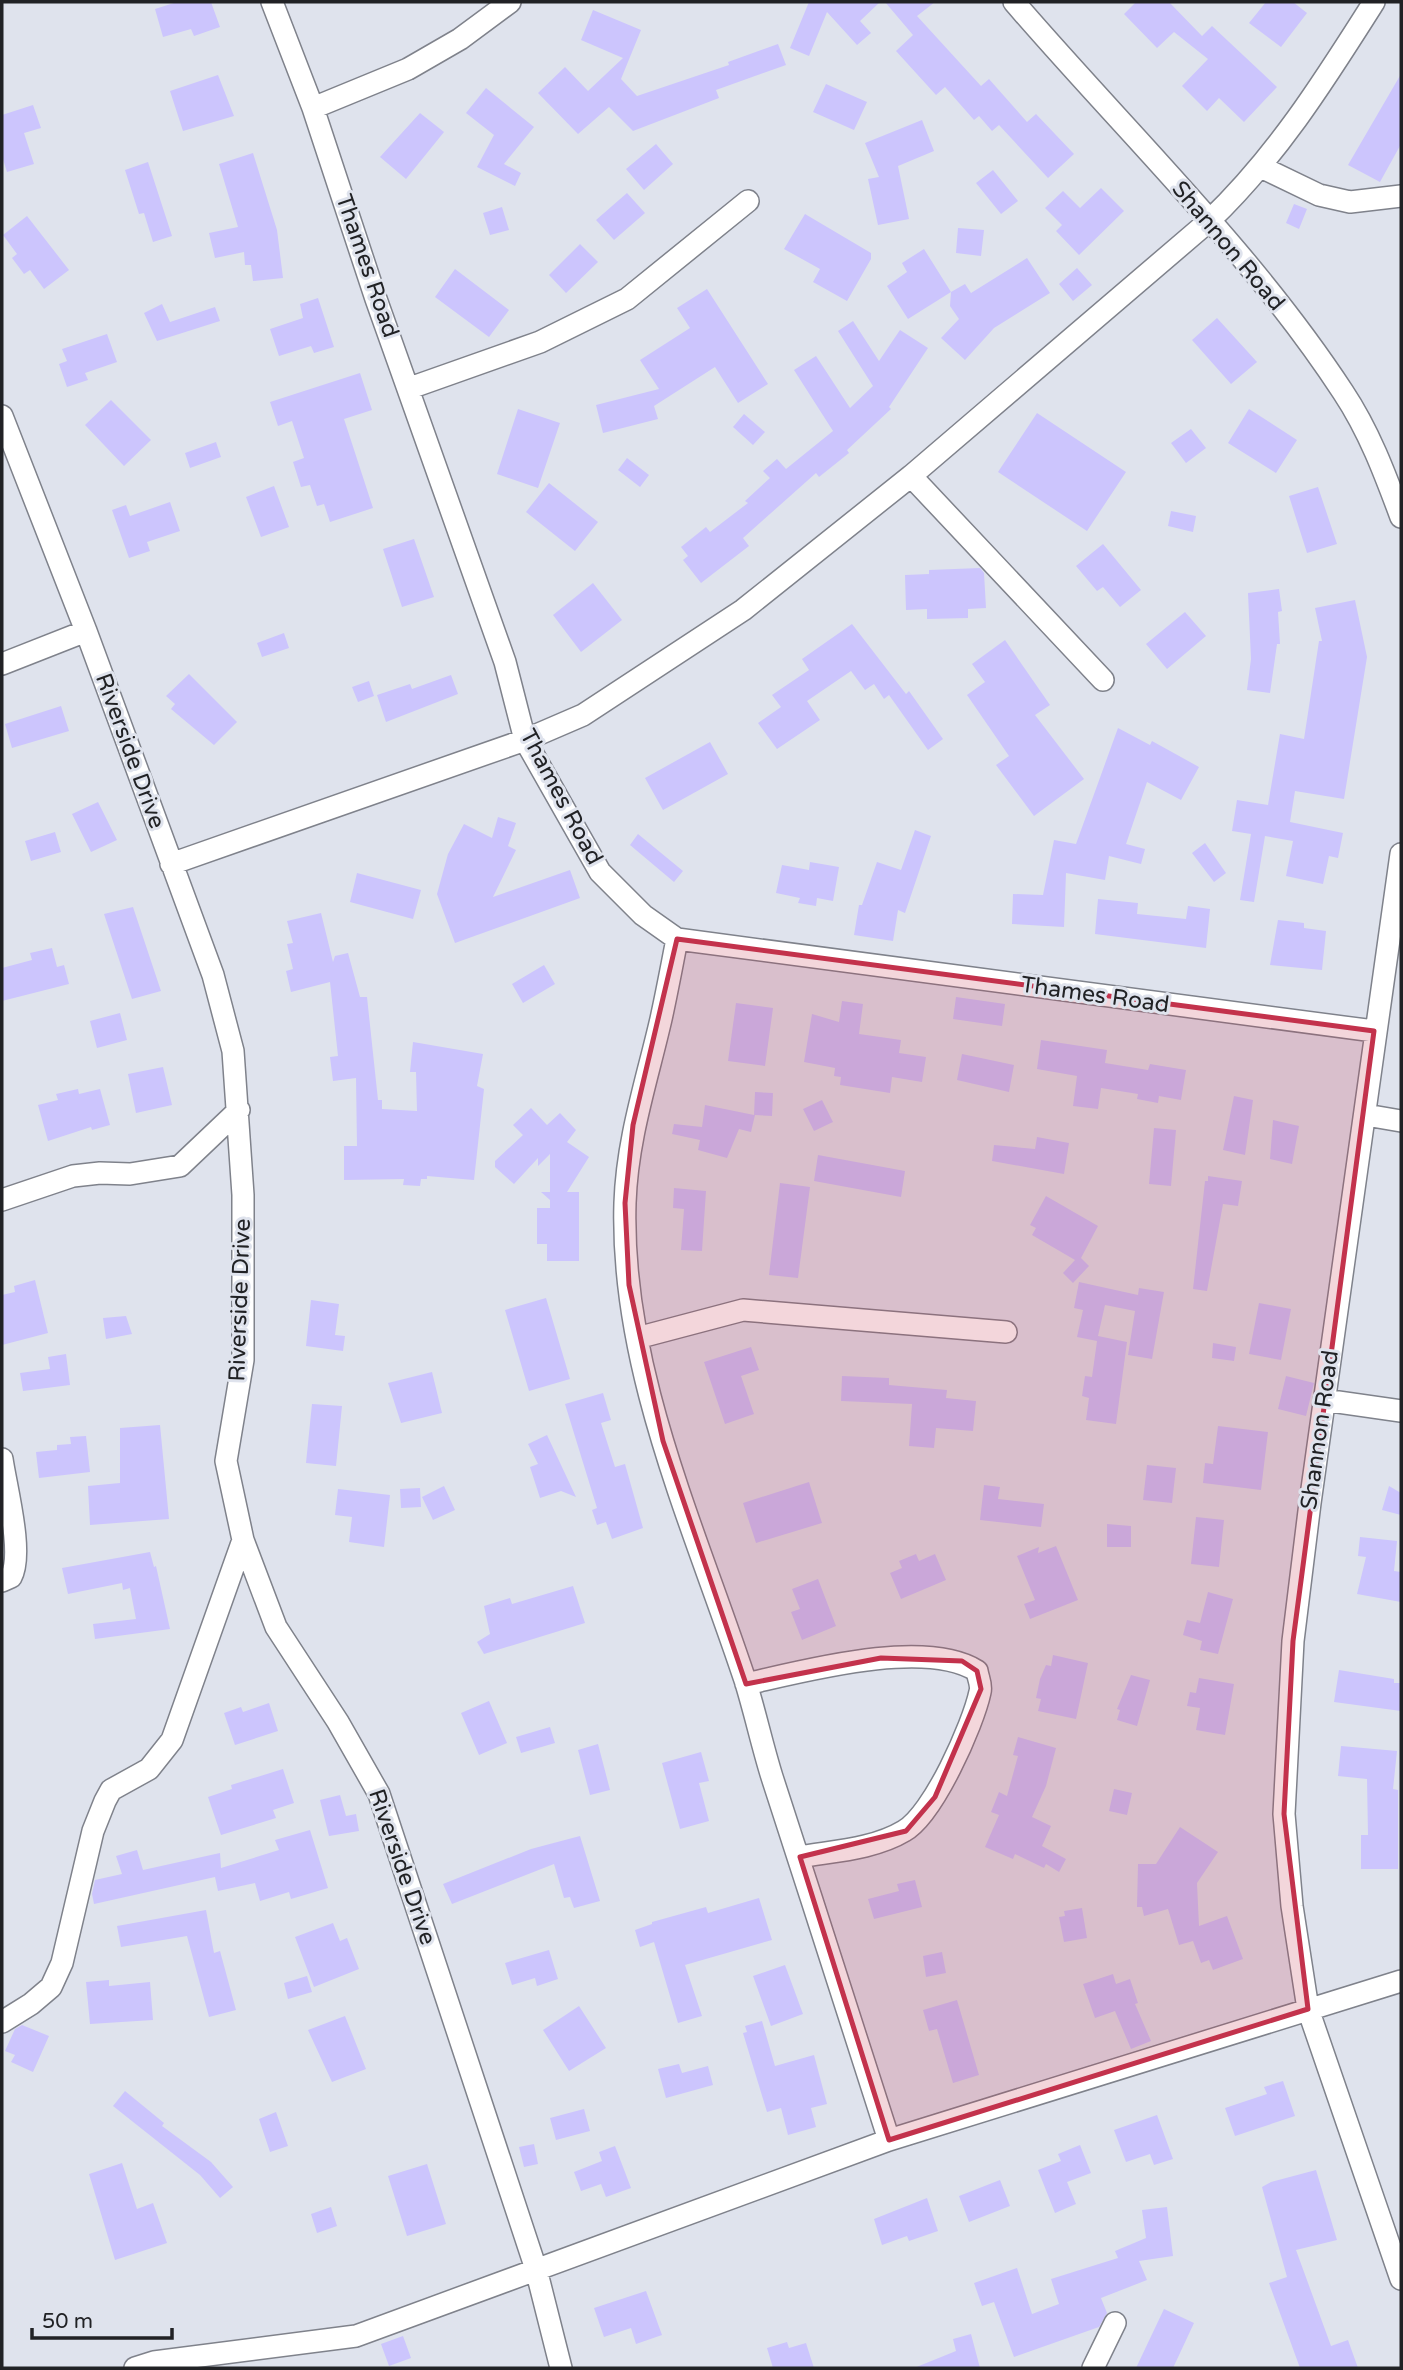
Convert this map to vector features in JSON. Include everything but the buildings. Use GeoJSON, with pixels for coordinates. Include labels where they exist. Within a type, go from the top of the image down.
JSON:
{"type":"FeatureCollection","features":[{"type":"Feature","properties":{"kind":"street","name":"Thames Road"},"geometry":{"type":"LineString","coordinates":[[272,2],[313,108],[376,299],[410,388],[505,662],[525,740],[600,872],[643,915],[677,939],[1374,1031]]}},
{"type":"Feature","properties":{"kind":"street"},"geometry":{"type":"LineString","coordinates":[[313,108],[408,69],[460,39],[510,2]]}},
{"type":"Feature","properties":{"kind":"street","name":"Shannon Road"},"geometry":{"type":"LineString","coordinates":[[1014,2],[1209,221],[1289,317],[1344,394],[1381,462],[1401,517]]}},
{"type":"Feature","properties":{"kind":"street"},"geometry":{"type":"LineString","coordinates":[[171,864],[525,740],[583,715],[743,610],[911,476],[1209,221],[1261,167],[1317,92],[1374,2]]}},
{"type":"Feature","properties":{"kind":"street"},"geometry":{"type":"LineString","coordinates":[[1261,167],[1319,195],[1350,202],[1401,196]]}},
{"type":"Feature","properties":{"kind":"street"},"geometry":{"type":"LineString","coordinates":[[410,388],[540,342],[627,299],[748,201]]}},
{"type":"Feature","properties":{"kind":"street","name":"Riverside Drive"},"geometry":{"type":"LineString","coordinates":[[2,416],[86,631],[213,975],[233,1051],[243,1195],[243,1360],[226,1461],[243,1540],[276,1627],[338,1722],[379,1794],[536,2269],[561,2368]]}},
{"type":"Feature","properties":{"kind":"street"},"geometry":{"type":"LineString","coordinates":[[911,476],[1103,680]]}},
{"type":"Feature","properties":{"kind":"street"},"geometry":{"type":"LineString","coordinates":[[2,664],[86,631]]}},
{"type":"Feature","properties":{"kind":"street","name":"Shannon Road"},"geometry":{"type":"LineString","coordinates":[[1401,854],[1393,955],[1374,1031],[1366,1115],[1324,1400],[1293,1641],[1284,1814],[1292,1906],[1308,2009],[1401,2279]]}},
{"type":"Feature","properties":{"kind":"street"},"geometry":{"type":"LineString","coordinates":[[677,939],[661,1019],[634,1125],[625,1203],[629,1286],[638,1338],[663,1441],[746,1684],[771,1776],[800,1857],[889,2140]]}},
{"type":"Feature","properties":{"kind":"street"},"geometry":{"type":"LineString","coordinates":[[2,1200],[73,1176],[130,1174],[180,1166],[239,1110]]}},
{"type":"Feature","properties":{"kind":"street"},"geometry":{"type":"LineString","coordinates":[[1366,1115],[1401,1121]]}},
{"type":"Feature","properties":{"kind":"street"},"geometry":{"type":"LineString","coordinates":[[638,1338],[743,1310],[1006,1332]]}},
{"type":"Feature","properties":{"kind":"street"},"geometry":{"type":"LineString","coordinates":[[1324,1400],[1401,1411]]}},
{"type":"Feature","properties":{"kind":"street"},"geometry":{"type":"LineString","coordinates":[[2,1459],[13,1529],[15,1569],[11,1577],[2,1581]]}},
{"type":"Feature","properties":{"kind":"street"},"geometry":{"type":"LineString","coordinates":[[2,2022],[31,2004],[51,1987],[62,1963],[93,1831],[105,1801],[111,1790],[149,1769],[172,1740],[243,1540]]}},
{"type":"Feature","properties":{"kind":"street"},"geometry":{"type":"LineString","coordinates":[[746,1684],[881,1658],[962,1661],[977,1671],[981,1689],[965,1736],[935,1797],[906,1831],[867,1845],[800,1857]]}},
{"type":"Feature","properties":{"kind":"street"},"geometry":{"type":"LineString","coordinates":[[135,2368],[154,2362],[356,2336],[889,2140],[1401,1981]]}},
{"type":"Feature","properties":{"kind":"street"},"geometry":{"type":"LineString","coordinates":[[1093,2368],[1115,2323]]}},
{"type":"Feature","properties":{"kind":"highlighted area"},"geometry":{"type":"Polygon","coordinates":[[[677,939],[1374,1031],[1293,1641],[1284,1814],[1308,2009],[889,2140],[800,1857],[906,1831],[935,1797],[981,1689],[977,1671],[962,1661],[881,1658],[746,1684],[663,1441],[629,1285],[625,1203],[633,1125],[677,939]]]}}]}
